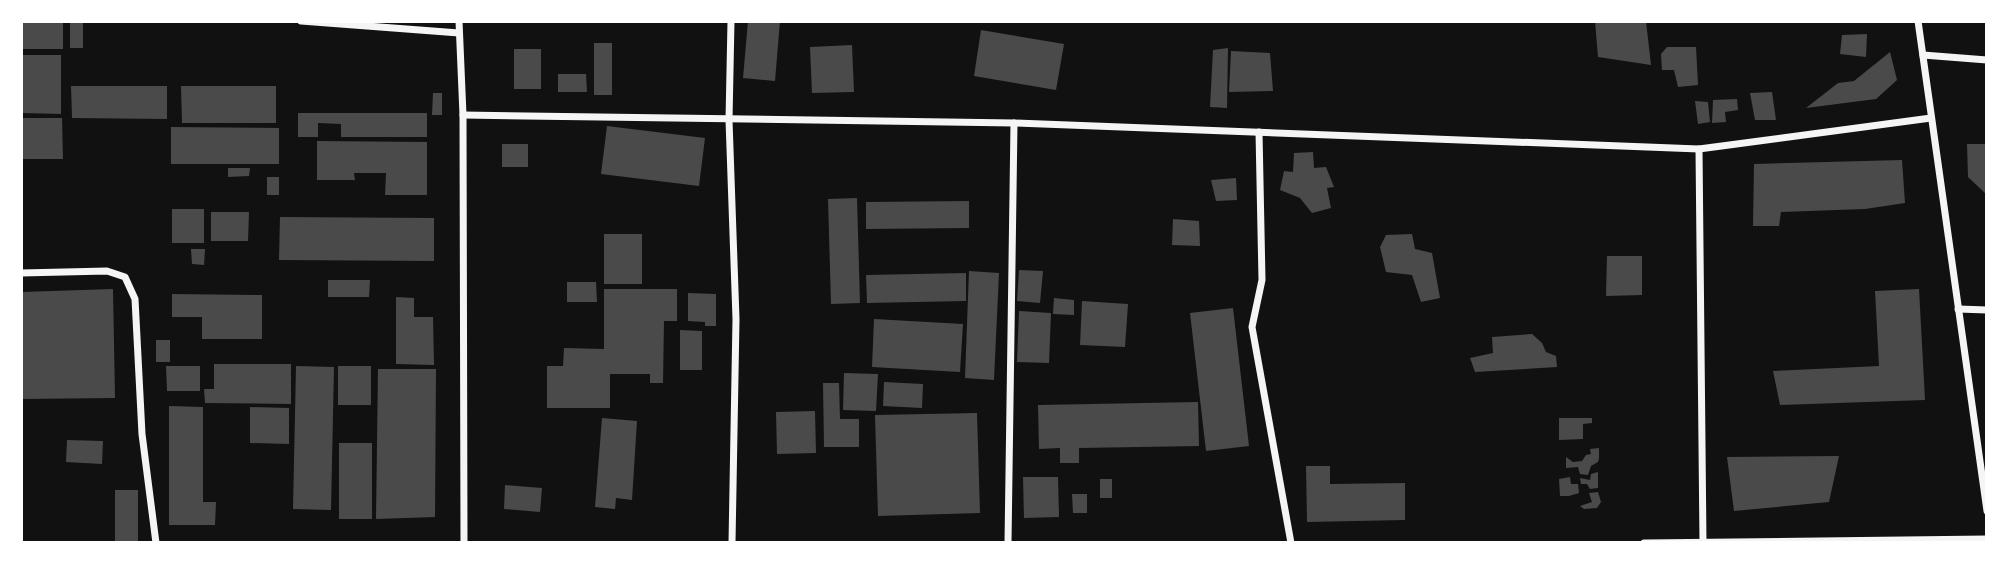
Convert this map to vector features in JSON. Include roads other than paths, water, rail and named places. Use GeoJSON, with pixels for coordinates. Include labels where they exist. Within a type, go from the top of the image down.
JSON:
{"type":"FeatureCollection","features":[{"type":"Feature","properties":{"kind":"street"},"geometry":{"type":"LineString","coordinates":[[301,21],[459,33]]}},
{"type":"Feature","properties":{"kind":"street"},"geometry":{"type":"LineString","coordinates":[[458,21],[463,115],[464,543]]}},
{"type":"Feature","properties":{"kind":"street"},"geometry":{"type":"LineString","coordinates":[[730,21],[729,120],[736,319],[732,543]]}},
{"type":"Feature","properties":{"kind":"street"},"geometry":{"type":"LineString","coordinates":[[1918,21],[1987,511]]}},
{"type":"Feature","properties":{"kind":"street"},"geometry":{"type":"LineString","coordinates":[[1923,55],[1987,60]]}},
{"type":"Feature","properties":{"kind":"street"},"geometry":{"type":"LineString","coordinates":[[463,115],[1014,123],[1699,149],[1931,118]]}},
{"type":"Feature","properties":{"kind":"street"},"geometry":{"type":"LineString","coordinates":[[1008,543],[1014,123]]}},
{"type":"Feature","properties":{"kind":"street"},"geometry":{"type":"LineString","coordinates":[[1259,132],[1262,279],[1252,327],[1291,543]]}},
{"type":"Feature","properties":{"kind":"street"},"geometry":{"type":"LineString","coordinates":[[1699,149],[1703,542]]}},
{"type":"Feature","properties":{"kind":"street"},"geometry":{"type":"LineString","coordinates":[[21,273],[107,271],[125,277],[135,299],[142,434],[156,543]]}},
{"type":"Feature","properties":{"kind":"street"},"geometry":{"type":"LineString","coordinates":[[1958,309],[1987,310]]}},
{"type":"Feature","properties":{"kind":"street"},"geometry":{"type":"LineString","coordinates":[[1644,543],[1987,539]]}}]}
